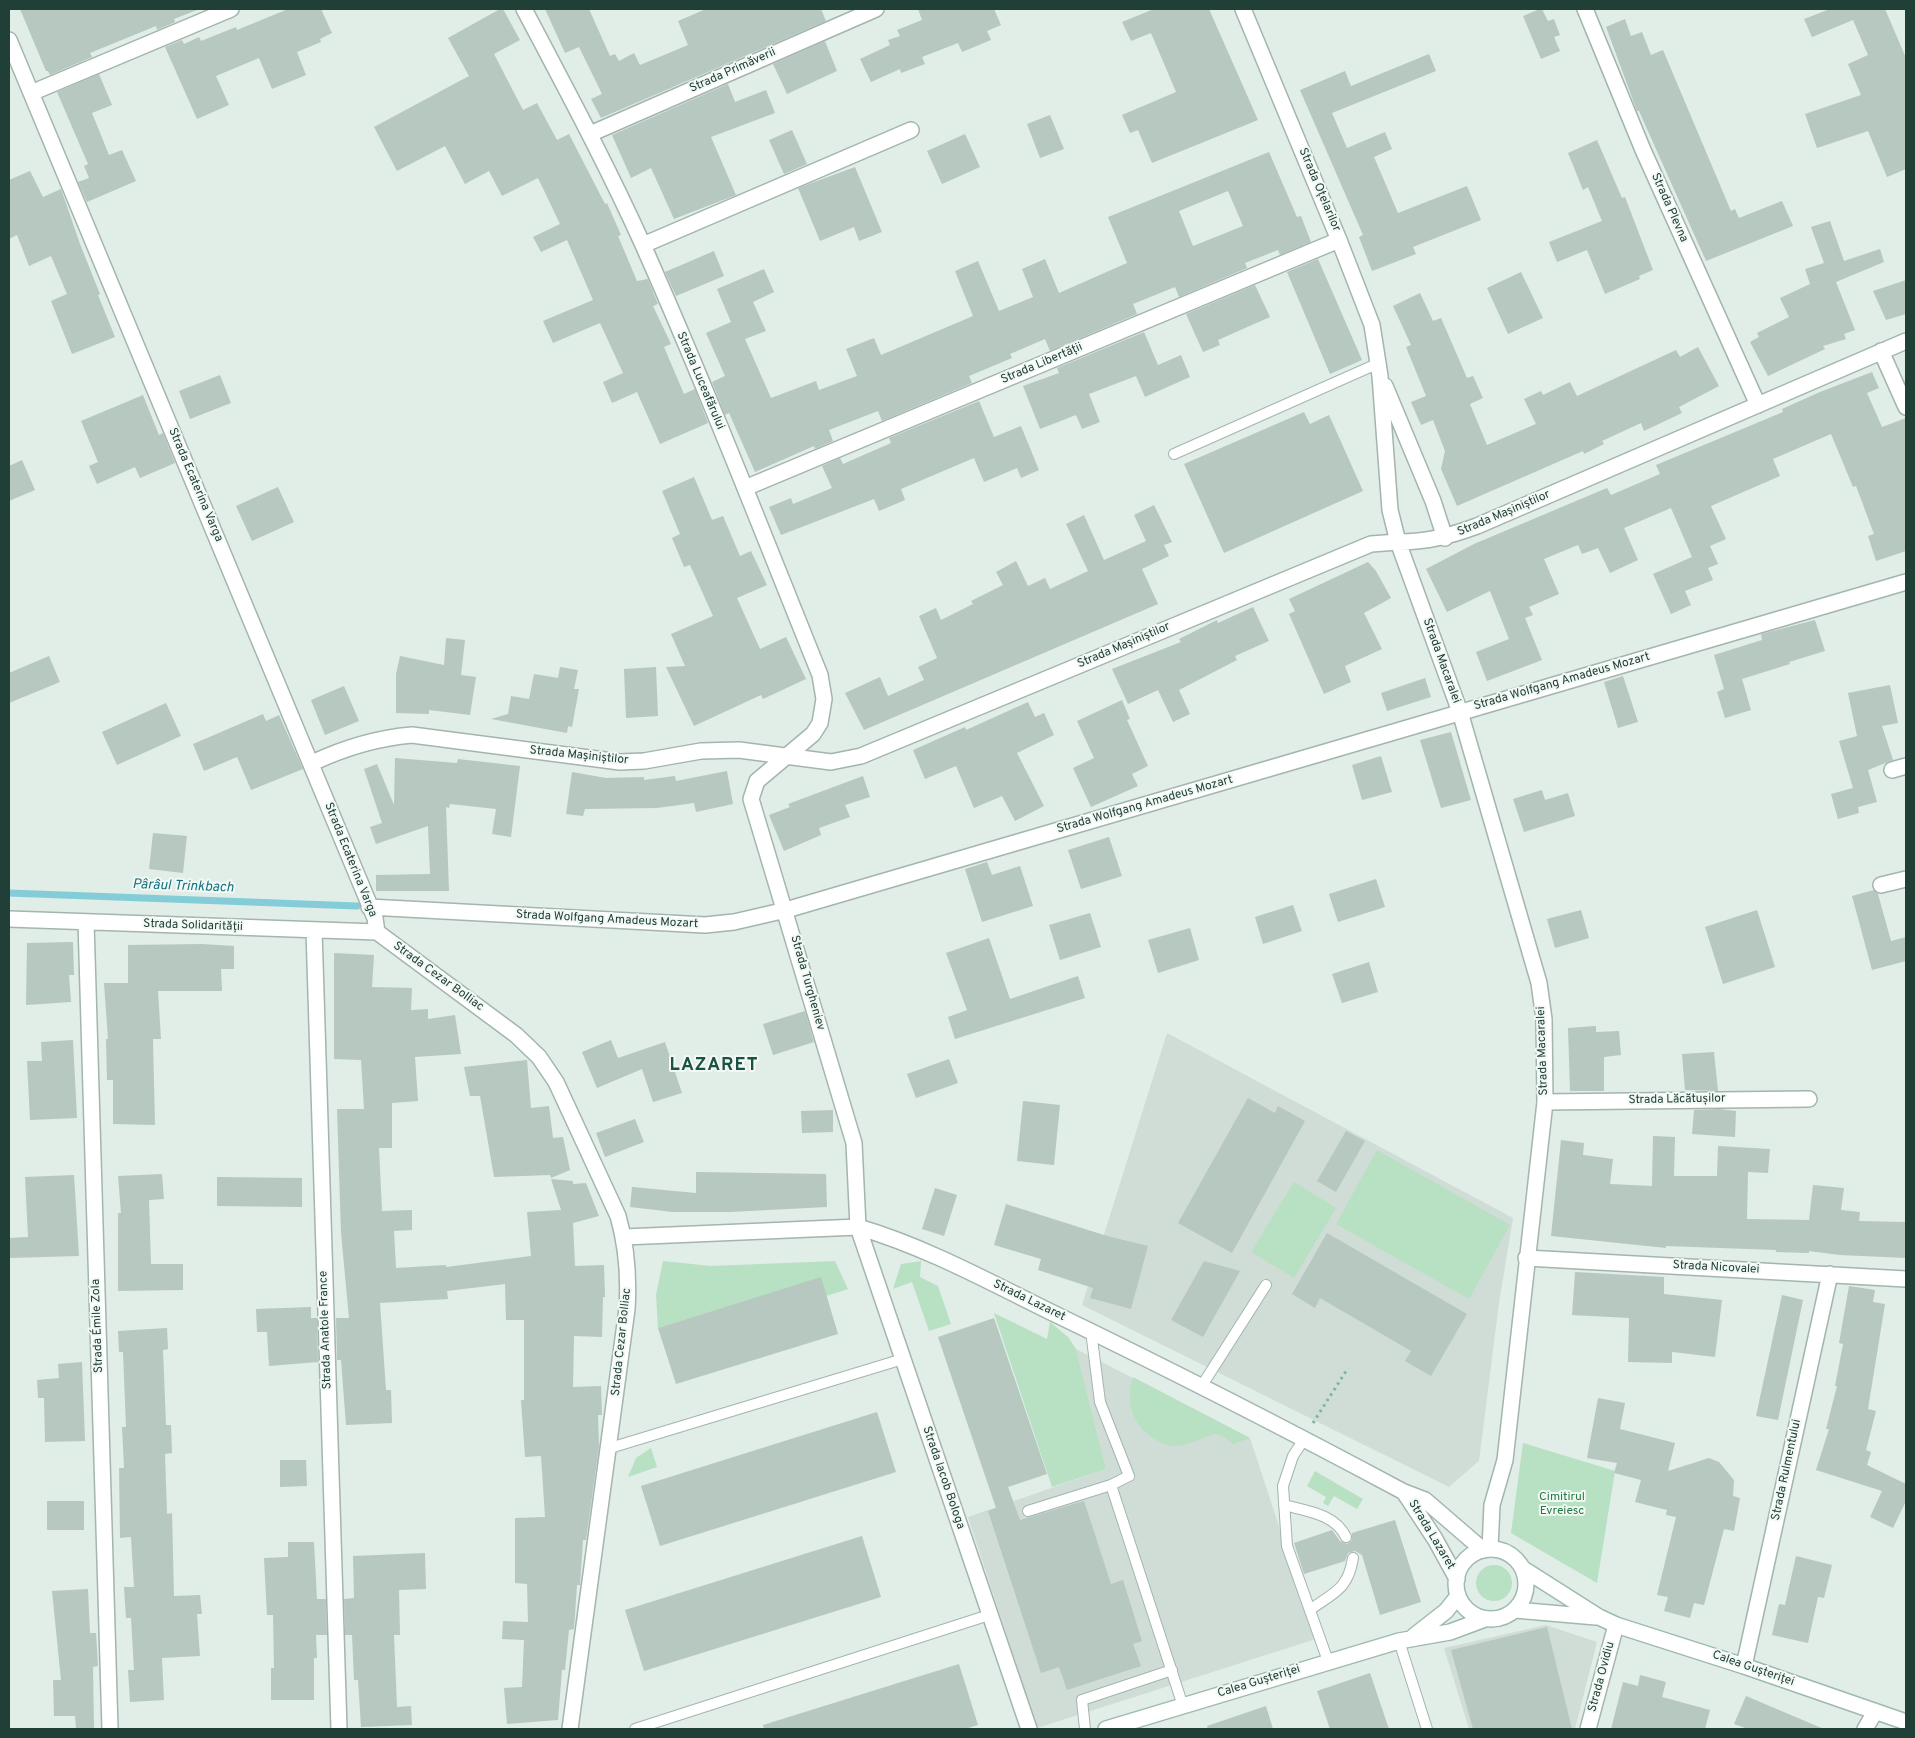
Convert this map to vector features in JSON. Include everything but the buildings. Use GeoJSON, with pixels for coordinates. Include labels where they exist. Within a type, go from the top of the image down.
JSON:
{"type":"FeatureCollection","features":[{"type":"Feature","properties":{"kind":"street"},"geometry":{"type":"LineString","coordinates":[[31,93],[231,9]]}},
{"type":"Feature","properties":{"kind":"street","name":"Strada Luceafărului"},"geometry":{"type":"LineString","coordinates":[[524,9],[590,134],[642,245],[745,488],[820,675],[824,699],[820,722],[813,734],[788,757]]}},
{"type":"Feature","properties":{"kind":"street","name":"Strada Primăverii"},"geometry":{"type":"LineString","coordinates":[[590,134],[876,9]]}},
{"type":"Feature","properties":{"kind":"street","name":"Strada Oțelarilor"},"geometry":{"type":"LineString","coordinates":[[1243,9],[1339,240],[1372,325],[1379,369],[1390,510],[1398,542]]}},
{"type":"Feature","properties":{"kind":"street","name":"Strada Plevna"},"geometry":{"type":"LineString","coordinates":[[1585,9],[1643,150],[1758,405]]}},
{"type":"Feature","properties":{"kind":"street","name":"Strada Ecaterina Varga"},"geometry":{"type":"LineString","coordinates":[[9,40],[312,763],[374,918],[377,932]]}},
{"type":"Feature","properties":{"kind":"street"},"geometry":{"type":"LineString","coordinates":[[642,245],[911,130]]}},
{"type":"Feature","properties":{"kind":"street","name":"Strada Libertății"},"geometry":{"type":"LineString","coordinates":[[745,488],[1339,240]]}},
{"type":"Feature","properties":{"kind":"street","name":"Strada Mașiniștilor"},"geometry":{"type":"LineString","coordinates":[[312,763],[337,751],[388,737],[412,735],[620,762],[644,761],[701,751],[729,750],[831,762],[861,756],[1371,544],[1422,542],[1446,538],[1906,341]]}},
{"type":"Feature","properties":{"kind":"street"},"geometry":{"type":"LineString","coordinates":[[1881,351],[1906,407]]}},
{"type":"Feature","properties":{"kind":"street","name":"Strada Oțelarilor"},"geometry":{"type":"LineString","coordinates":[[1379,369],[1433,501],[1446,538]]}},
{"type":"Feature","properties":{"kind":"street","name":"Strada Macaralei"},"geometry":{"type":"LineString","coordinates":[[1398,542],[1460,712],[1539,983],[1544,1019],[1545,1102],[1526,1258],[1505,1460],[1492,1505],[1486,1550]]}},
{"type":"Feature","properties":{"kind":"street","name":"Strada Wolfgang Amadeus Mozart"},"geometry":{"type":"LineString","coordinates":[[369,907],[704,925],[734,922],[786,910],[1906,582]]}},
{"type":"Feature","properties":{"kind":"street","name":"Strada Turgheniev"},"geometry":{"type":"LineString","coordinates":[[788,757],[757,781],[751,798],[756,820],[786,910],[854,1144],[858,1226]]}},
{"type":"Feature","properties":{"kind":"street"},"geometry":{"type":"LineString","coordinates":[[1881,885],[1906,880]]}},
{"type":"Feature","properties":{"kind":"street","name":"Strada Solidarității"},"geometry":{"type":"LineString","coordinates":[[9,919],[377,932]]}},
{"type":"Feature","properties":{"kind":"street","name":"Strada Émile Zola"},"geometry":{"type":"LineString","coordinates":[[86,922],[110,1729]]}},
{"type":"Feature","properties":{"kind":"street","name":"Strada Anatole France"},"geometry":{"type":"LineString","coordinates":[[314,930],[339,1729]]}},
{"type":"Feature","properties":{"kind":"street","name":"Strada Cezar Bolliac"},"geometry":{"type":"LineString","coordinates":[[377,932],[516,1034],[539,1057],[560,1091],[618,1216],[624,1237],[628,1287],[627,1309],[610,1448],[570,1729]]}},
{"type":"Feature","properties":{"kind":"street","name":"Strada Lăcătușilor"},"geometry":{"type":"LineString","coordinates":[[1545,1102],[1809,1099]]}},
{"type":"Feature","properties":{"kind":"street","name":"Strada Lazaret"},"geometry":{"type":"LineString","coordinates":[[624,1237],[858,1226],[921,1248],[1091,1331],[1404,1492],[1425,1500],[1486,1550]]}},
{"type":"Feature","properties":{"kind":"street","name":"Strada Iacob Bologa"},"geometry":{"type":"LineString","coordinates":[[858,1226],[1029,1729]]}},
{"type":"Feature","properties":{"kind":"street","name":"Strada Nicovalei"},"geometry":{"type":"LineString","coordinates":[[1526,1258],[1906,1279]]}},
{"type":"Feature","properties":{"kind":"street","name":"Strada Rulmentului"},"geometry":{"type":"LineString","coordinates":[[1744,1666],[1830,1274]]}},
{"type":"Feature","properties":{"kind":"street","name":"Strada Lazaret"},"geometry":{"type":"LineString","coordinates":[[1404,1492],[1435,1540],[1457,1579]]}},
{"type":"Feature","properties":{"kind":"street"},"geometry":{"type":"LineString","coordinates":[[1486,1550],[1509,1554],[1522,1568],[1526,1590],[1522,1601],[1515,1610],[1502,1618],[1485,1619],[1469,1611],[1458,1596],[1457,1579],[1465,1561],[1486,1550]]}},
{"type":"Feature","properties":{"kind":"street","name":"Calea Gușteriței"},"geometry":{"type":"LineString","coordinates":[[1522,1568],[1599,1617],[1616,1625],[1744,1666],[1906,1722]]}},
{"type":"Feature","properties":{"kind":"street","name":"Calea Gușteriței"},"geometry":{"type":"LineString","coordinates":[[1405,1639],[1446,1611],[1458,1596]]}},
{"type":"Feature","properties":{"kind":"street","name":"Calea Gușteriței"},"geometry":{"type":"LineString","coordinates":[[1515,1610],[1599,1617]]}},
{"type":"Feature","properties":{"kind":"street","name":"Calea Gușteriței"},"geometry":{"type":"LineString","coordinates":[[1106,1729],[1405,1639],[1450,1632],[1485,1619]]}},
{"type":"Feature","properties":{"kind":"street","name":"Strada Ovidiu"},"geometry":{"type":"LineString","coordinates":[[1588,1729],[1616,1625]]}},
{"type":"Feature","properties":{"kind":"street"},"geometry":{"type":"LineString","coordinates":[[1865,1729],[1875,1712]]}},
{"type":"Feature","properties":{"kind":"lane"},"geometry":{"type":"LineString","coordinates":[[1174,454],[1379,369]]}},
{"type":"Feature","properties":{"kind":"lane"},"geometry":{"type":"LineString","coordinates":[[1201,1387],[1266,1285]]}},
{"type":"Feature","properties":{"kind":"lane"},"geometry":{"type":"LineString","coordinates":[[1028,1511],[1111,1485],[1129,1476],[1100,1402],[1091,1331]]}},
{"type":"Feature","properties":{"kind":"lane"},"geometry":{"type":"LineString","coordinates":[[610,1448],[903,1359]]}},
{"type":"Feature","properties":{"kind":"lane"},"geometry":{"type":"LineString","coordinates":[[1304,1439],[1286,1472],[1283,1486],[1287,1546],[1311,1609],[1328,1662]]}},
{"type":"Feature","properties":{"kind":"lane"},"geometry":{"type":"LineString","coordinates":[[1111,1485],[1183,1706]]}},
{"type":"Feature","properties":{"kind":"lane"},"geometry":{"type":"LineString","coordinates":[[1284,1505],[1325,1516],[1341,1526],[1346,1537]]}},
{"type":"Feature","properties":{"kind":"lane"},"geometry":{"type":"LineString","coordinates":[[1311,1609],[1341,1588],[1350,1575],[1353,1558]]}},
{"type":"Feature","properties":{"kind":"lane"},"geometry":{"type":"LineString","coordinates":[[635,1729],[990,1615]]}},
{"type":"Feature","properties":{"kind":"lane"},"geometry":{"type":"LineString","coordinates":[[1405,1639],[1427,1729]]}},
{"type":"Feature","properties":{"kind":"lane"},"geometry":{"type":"LineString","coordinates":[[1085,1729],[1082,1700],[1172,1670]]}},
{"type":"Feature","properties":{"kind":"path"},"geometry":{"type":"LineString","coordinates":[[1304,1439],[1348,1368]]}},
{"type":"Feature","properties":{"kind":"shaded area"},"geometry":{"type":"Polygon","coordinates":[[[1167,1033],[1513,1218],[1499,1303],[1479,1461],[1449,1487],[1082,1305],[1167,1033]]]}},
{"type":"Feature","properties":{"kind":"shaded area"},"geometry":{"type":"Polygon","coordinates":[[[1076,1349],[1250,1438],[1316,1639],[1037,1728],[968,1517],[1106,1469],[1076,1349]]]}},
{"type":"Feature","properties":{"kind":"shaded area"},"geometry":{"type":"Polygon","coordinates":[[[1546,1625],[1597,1642],[1575,1729],[1469,1729],[1444,1648],[1546,1625]]]}},
{"type":"Feature","properties":{"kind":"green space"},"geometry":{"type":"Polygon","coordinates":[[[1377,1150],[1510,1225],[1469,1299],[1336,1224],[1377,1150]]]}},
{"type":"Feature","properties":{"kind":"green space"},"geometry":{"type":"Polygon","coordinates":[[[1294,1182],[1336,1208],[1294,1278],[1251,1252],[1294,1182]]]}},
{"type":"Feature","properties":{"kind":"green space"},"geometry":{"type":"Polygon","coordinates":[[[663,1261],[711,1266],[835,1261],[848,1289],[826,1296],[820,1278],[658,1328],[656,1295],[663,1261]]]}},
{"type":"Feature","properties":{"kind":"green space"},"geometry":{"type":"Polygon","coordinates":[[[921,1261],[920,1277],[938,1286],[951,1324],[929,1331],[912,1282],[893,1289],[901,1264],[921,1261]]]}},
{"type":"Feature","properties":{"kind":"green space"},"geometry":{"type":"Polygon","coordinates":[[[994,1313],[1047,1339],[1050,1322],[1068,1337],[1076,1349],[1106,1469],[1052,1487],[994,1313]]]}},
{"type":"Feature","properties":{"kind":"green space"},"geometry":{"type":"Polygon","coordinates":[[[1133,1377],[1250,1438],[1233,1444],[1221,1435],[1214,1434],[1191,1443],[1174,1446],[1158,1441],[1143,1429],[1133,1414],[1130,1396],[1133,1377]]]}},
{"type":"Feature","properties":{"kind":"green space","name":"Cimitirul Evreiesc"},"geometry":{"type":"Polygon","coordinates":[[[1523,1443],[1615,1471],[1597,1583],[1511,1533],[1523,1443]]]}},
{"type":"Feature","properties":{"kind":"green space"},"geometry":{"type":"Polygon","coordinates":[[[651,1448],[657,1467],[628,1477],[636,1458],[651,1448]]]}},
{"type":"Feature","properties":{"kind":"green space"},"geometry":{"type":"Polygon","coordinates":[[[1315,1471],[1363,1499],[1357,1509],[1334,1496],[1328,1506],[1323,1503],[1326,1497],[1307,1486],[1315,1471]]]}},
{"type":"Feature","properties":{"kind":"green space"},"geometry":{"type":"Polygon","coordinates":[[[1494,1565],[1506,1571],[1512,1583],[1506,1595],[1494,1601],[1482,1595],[1476,1583],[1482,1571],[1494,1565]]]}},
{"type":"Feature","properties":{"kind":"waterway","name":"Pârâul Trinkbach"},"geometry":{"type":"LineString","coordinates":[[9,893],[357,906]]}},
{"type":"Feature","properties":{"kind":"district","name":"LAZARET"},"geometry":{"type":"Point","coordinates":[714,1066]}}]}
